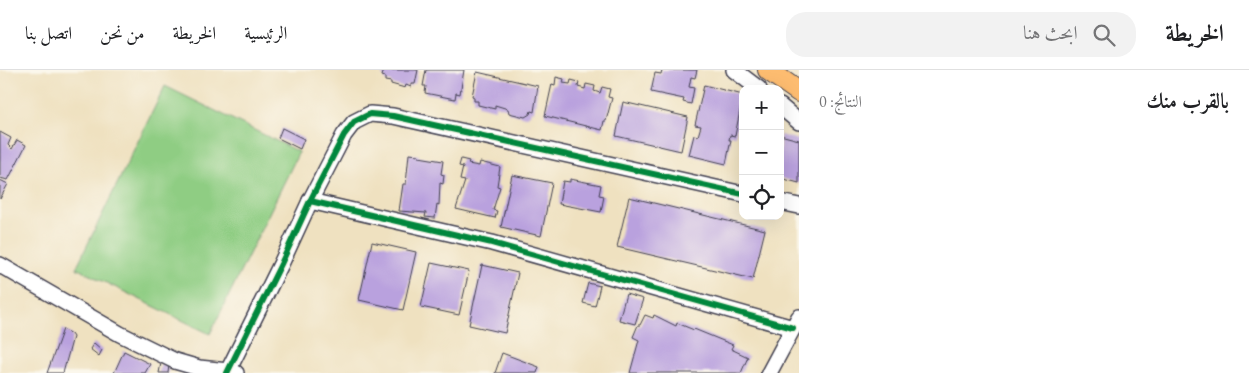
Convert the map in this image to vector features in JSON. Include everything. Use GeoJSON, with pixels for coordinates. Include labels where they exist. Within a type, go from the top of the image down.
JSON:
{"type":"FeatureCollection","features":[{"type":"Feature","properties":{"kind":"main road"},"geometry":{"type":"LineString","coordinates":[[768,70],[799,92]]}},
{"type":"Feature","properties":{"kind":"street"},"geometry":{"type":"LineString","coordinates":[[734,70],[754,85]]}},
{"type":"Feature","properties":{"kind":"street"},"geometry":{"type":"LineString","coordinates":[[784,109],[799,122]]}},
{"type":"Feature","properties":{"kind":"street"},"geometry":{"type":"LineString","coordinates":[[0,265],[120,334],[175,361],[199,368],[231,372],[310,201],[344,135],[354,122],[370,114],[393,116],[739,193]]}},
{"type":"Feature","properties":{"kind":"street"},"geometry":{"type":"LineString","coordinates":[[310,201],[492,243],[796,322],[769,373]]}},
{"type":"Feature","properties":{"kind":"street"},"geometry":{"type":"LineString","coordinates":[[784,203],[799,206]]}},
{"type":"Feature","properties":{"kind":"green space"},"geometry":{"type":"Polygon","coordinates":[[[165,86],[299,152],[210,334],[76,268],[165,86]]]}},
{"type":"Feature","properties":{"kind":"building"},"geometry":{"type":"Polygon","coordinates":[[[384,70],[418,70],[415,84],[411,84],[411,87],[406,85],[405,88],[391,84],[391,82],[385,81],[385,77],[382,76],[384,70]]]}},
{"type":"Feature","properties":{"kind":"building"},"geometry":{"type":"Polygon","coordinates":[[[426,70],[464,70],[460,94],[456,93],[455,99],[425,93],[426,86],[423,86],[426,70]]]}},
{"type":"Feature","properties":{"kind":"building"},"geometry":{"type":"Polygon","coordinates":[[[662,70],[697,70],[695,78],[691,77],[689,87],[694,88],[691,104],[683,102],[684,99],[651,92],[655,73],[661,74],[662,70]]]}},
{"type":"Feature","properties":{"kind":"building"},"geometry":{"type":"Polygon","coordinates":[[[477,72],[538,86],[534,112],[531,111],[525,117],[509,113],[508,109],[495,105],[495,109],[478,105],[478,101],[474,101],[472,96],[477,72]]]}},
{"type":"Feature","properties":{"kind":"building"},"geometry":{"type":"Polygon","coordinates":[[[556,77],[564,79],[563,83],[570,84],[571,80],[579,82],[578,87],[585,89],[586,84],[595,86],[594,91],[600,93],[602,87],[610,89],[608,97],[612,98],[602,130],[545,116],[552,84],[555,85],[556,77]]]}},
{"type":"Feature","properties":{"kind":"building"},"geometry":{"type":"Polygon","coordinates":[[[704,85],[739,94],[739,116],[735,136],[730,135],[729,140],[731,140],[726,164],[689,155],[694,135],[698,136],[701,126],[695,125],[704,85]]]}},
{"type":"Feature","properties":{"kind":"building"},"geometry":{"type":"Polygon","coordinates":[[[623,102],[688,117],[681,151],[616,136],[623,102]]]}},
{"type":"Feature","properties":{"kind":"building"},"geometry":{"type":"Polygon","coordinates":[[[282,128],[304,139],[300,149],[278,138],[282,128]]]}},
{"type":"Feature","properties":{"kind":"building"},"geometry":{"type":"Polygon","coordinates":[[[0,132],[11,138],[8,145],[12,149],[17,140],[26,145],[8,180],[0,178],[0,132]]]}},
{"type":"Feature","properties":{"kind":"building"},"geometry":{"type":"Polygon","coordinates":[[[784,136],[799,140],[799,183],[784,179],[784,136]]]}},
{"type":"Feature","properties":{"kind":"building"},"geometry":{"type":"Polygon","coordinates":[[[409,154],[443,161],[441,174],[444,175],[443,184],[440,183],[439,205],[437,204],[435,218],[425,217],[426,213],[399,211],[403,184],[406,184],[409,154]]]}},
{"type":"Feature","properties":{"kind":"building"},"geometry":{"type":"Polygon","coordinates":[[[461,159],[469,161],[468,164],[479,166],[480,162],[500,167],[497,186],[500,187],[493,210],[497,211],[495,218],[456,209],[465,181],[460,180],[463,167],[459,166],[461,159]]]}},
{"type":"Feature","properties":{"kind":"building"},"geometry":{"type":"Polygon","coordinates":[[[512,175],[552,183],[541,236],[501,227],[512,175]]]}},
{"type":"Feature","properties":{"kind":"building"},"geometry":{"type":"Polygon","coordinates":[[[570,179],[601,185],[599,195],[604,196],[601,212],[559,204],[563,181],[570,182],[570,179]]]}},
{"type":"Feature","properties":{"kind":"building"},"geometry":{"type":"Polygon","coordinates":[[[0,180],[8,184],[0,199],[0,180]]]}},
{"type":"Feature","properties":{"kind":"building"},"geometry":{"type":"Polygon","coordinates":[[[629,197],[765,230],[753,279],[617,247],[629,197]]]}},
{"type":"Feature","properties":{"kind":"building"},"geometry":{"type":"Polygon","coordinates":[[[372,242],[416,252],[403,310],[359,300],[372,242]]]}},
{"type":"Feature","properties":{"kind":"building"},"geometry":{"type":"Polygon","coordinates":[[[431,263],[469,271],[459,315],[421,307],[431,263]]]}},
{"type":"Feature","properties":{"kind":"building"},"geometry":{"type":"Polygon","coordinates":[[[482,265],[518,273],[505,333],[469,325],[482,265]]]}},
{"type":"Feature","properties":{"kind":"building"},"geometry":{"type":"Polygon","coordinates":[[[588,283],[600,286],[595,306],[583,303],[588,283]]]}},
{"type":"Feature","properties":{"kind":"building"},"geometry":{"type":"Polygon","coordinates":[[[626,294],[643,299],[635,324],[619,320],[626,294]]]}},
{"type":"Feature","properties":{"kind":"building"},"geometry":{"type":"Polygon","coordinates":[[[645,315],[653,318],[654,315],[676,326],[677,323],[733,345],[731,349],[748,357],[741,373],[630,373],[639,340],[633,337],[645,315]]]}},
{"type":"Feature","properties":{"kind":"building"},"geometry":{"type":"Polygon","coordinates":[[[63,329],[73,337],[63,373],[47,373],[63,329]]]}},
{"type":"Feature","properties":{"kind":"building"},"geometry":{"type":"Polygon","coordinates":[[[94,343],[102,350],[99,356],[90,349],[94,343]]]}},
{"type":"Feature","properties":{"kind":"building"},"geometry":{"type":"Polygon","coordinates":[[[124,351],[150,364],[145,373],[114,373],[124,351]]]}},
{"type":"Feature","properties":{"kind":"building"},"geometry":{"type":"Polygon","coordinates":[[[502,353],[539,367],[537,373],[495,373],[502,353]]]}},
{"type":"Feature","properties":{"kind":"building"},"geometry":{"type":"Polygon","coordinates":[[[161,363],[169,365],[168,373],[159,373],[161,363]]]}},
{"type":"Feature","properties":{"kind":"cycle path"},"geometry":{"type":"LineString","coordinates":[[227,373],[344,135],[354,122],[370,114],[393,116],[739,193]]}},
{"type":"Feature","properties":{"kind":"cycle path"},"geometry":{"type":"LineString","coordinates":[[310,201],[492,243],[793,328]]}}]}
